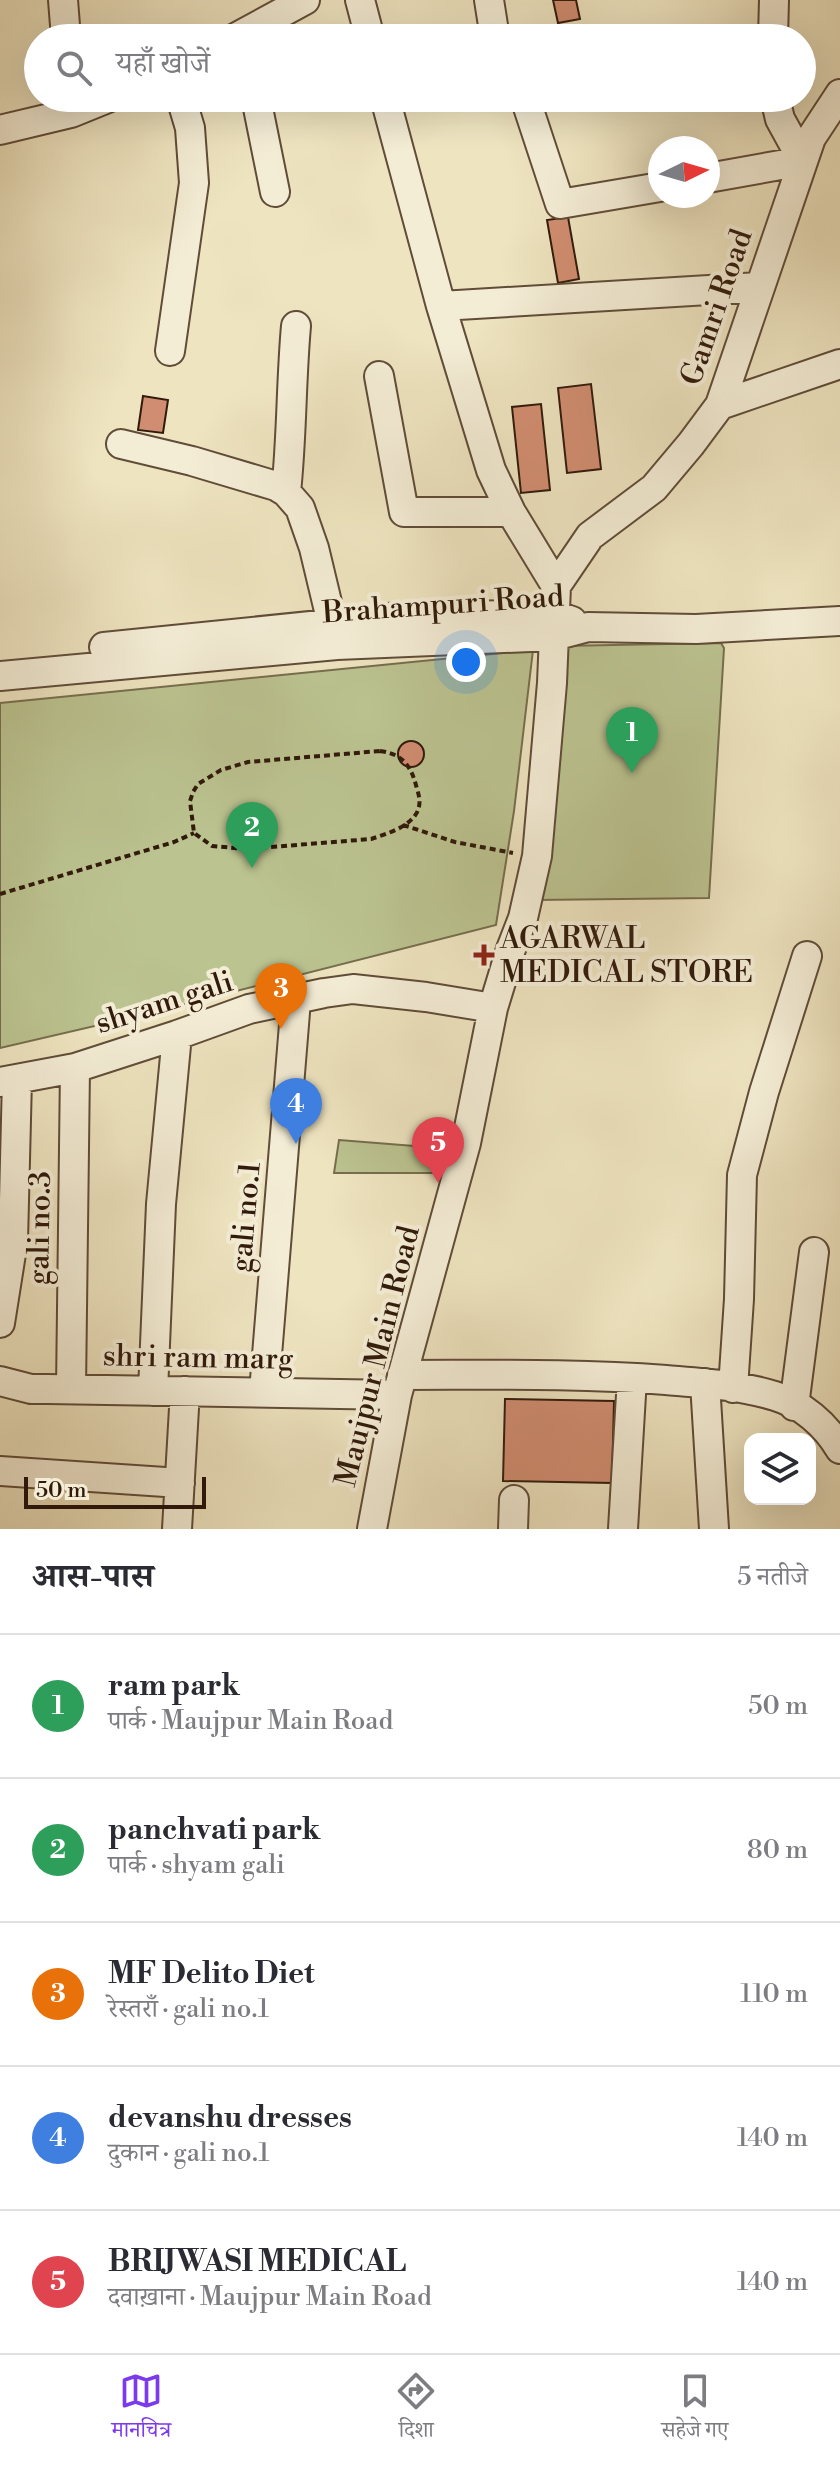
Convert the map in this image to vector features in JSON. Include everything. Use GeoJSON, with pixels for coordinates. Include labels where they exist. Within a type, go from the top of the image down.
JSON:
{"type":"FeatureCollection","features":[{"type":"Feature","properties":{"kind":"street"},"geometry":{"type":"LineString","coordinates":[[63,0],[65,24]]}},
{"type":"Feature","properties":{"kind":"street"},"geometry":{"type":"LineString","coordinates":[[254,24],[271,9],[305,0]]}},
{"type":"Feature","properties":{"kind":"street"},"geometry":{"type":"LineString","coordinates":[[360,0],[366,24]]}},
{"type":"Feature","properties":{"kind":"street"},"geometry":{"type":"LineString","coordinates":[[489,0],[493,24]]}},
{"type":"Feature","properties":{"kind":"street"},"geometry":{"type":"LineString","coordinates":[[773,24],[774,0]]}},
{"type":"Feature","properties":{"kind":"street","name":"Gamri Road"},"geometry":{"type":"LineString","coordinates":[[556,586],[590,536],[654,488],[720,405],[807,150],[840,94]]}},
{"type":"Feature","properties":{"kind":"street"},"geometry":{"type":"LineString","coordinates":[[0,130],[52,112]]}},
{"type":"Feature","properties":{"kind":"street"},"geometry":{"type":"LineString","coordinates":[[170,351],[194,183],[190,128],[185,112]]}},
{"type":"Feature","properties":{"kind":"street"},"geometry":{"type":"LineString","coordinates":[[259,112],[275,192]]}},
{"type":"Feature","properties":{"kind":"street"},"geometry":{"type":"LineString","coordinates":[[389,112],[441,306],[491,470],[511,512],[556,586],[555,625]]}},
{"type":"Feature","properties":{"kind":"street"},"geometry":{"type":"LineString","coordinates":[[530,112],[560,204],[648,189]]}},
{"type":"Feature","properties":{"kind":"street"},"geometry":{"type":"LineString","coordinates":[[778,112],[780,119],[807,150]]}},
{"type":"Feature","properties":{"kind":"street"},"geometry":{"type":"LineString","coordinates":[[720,175],[807,150],[840,134]]}},
{"type":"Feature","properties":{"kind":"street"},"geometry":{"type":"LineString","coordinates":[[441,306],[759,287]]}},
{"type":"Feature","properties":{"kind":"street"},"geometry":{"type":"LineString","coordinates":[[286,492],[296,326]]}},
{"type":"Feature","properties":{"kind":"street"},"geometry":{"type":"LineString","coordinates":[[720,405],[840,364]]}},
{"type":"Feature","properties":{"kind":"street"},"geometry":{"type":"LineString","coordinates":[[379,376],[404,512],[511,512]]}},
{"type":"Feature","properties":{"kind":"street"},"geometry":{"type":"LineString","coordinates":[[121,444],[192,461],[276,486],[286,492],[300,508],[310,535],[334,634]]}},
{"type":"Feature","properties":{"kind":"street","name":"Brahampuri Road"},"geometry":{"type":"LineString","coordinates":[[0,658],[43,662],[334,634],[555,625],[696,629],[840,621]]}},
{"type":"Feature","properties":{"kind":"street","name":"Maujpur Main Road"},"geometry":{"type":"LineString","coordinates":[[372,1529],[399,1385],[466,1143],[493,1008],[523,918],[537,856],[555,625]]}},
{"type":"Feature","properties":{"kind":"street","name":"Brahampuri Road"},"geometry":{"type":"LineString","coordinates":[[0,676],[43,662]]}},
{"type":"Feature","properties":{"kind":"street"},"geometry":{"type":"LineString","coordinates":[[733,1388],[742,1175],[764,1092],[807,956]]}},
{"type":"Feature","properties":{"kind":"street","name":"shyam gali"},"geometry":{"type":"LineString","coordinates":[[8,1080],[75,1068],[249,1009],[324,993],[353,989],[493,1008]]}},
{"type":"Feature","properties":{"kind":"street","name":"gali no.1"},"geometry":{"type":"LineString","coordinates":[[264,1392],[296,1000]]}},
{"type":"Feature","properties":{"kind":"street"},"geometry":{"type":"LineString","coordinates":[[153,1391],[161,1204],[177,1035]]}},
{"type":"Feature","properties":{"kind":"street","name":"gali no.3"},"geometry":{"type":"LineString","coordinates":[[71,1389],[75,1068]]}},
{"type":"Feature","properties":{"kind":"street"},"geometry":{"type":"LineString","coordinates":[[0,1323],[13,1241],[8,1080]]}},
{"type":"Feature","properties":{"kind":"street"},"geometry":{"type":"LineString","coordinates":[[794,1406],[814,1252]]}},
{"type":"Feature","properties":{"kind":"street"},"geometry":{"type":"LineString","coordinates":[[623,1529],[632,1378]]}},
{"type":"Feature","properties":{"kind":"street","name":"shri ram marg"},"geometry":{"type":"LineString","coordinates":[[0,1381],[31,1389],[264,1392],[632,1378],[705,1383],[777,1396],[812,1415],[840,1449]]}},
{"type":"Feature","properties":{"kind":"street"},"geometry":{"type":"LineString","coordinates":[[705,1383],[714,1529]]}},
{"type":"Feature","properties":{"kind":"street"},"geometry":{"type":"LineString","coordinates":[[177,1529],[185,1391]]}},
{"type":"Feature","properties":{"kind":"street"},"geometry":{"type":"LineString","coordinates":[[0,1471],[180,1483]]}},
{"type":"Feature","properties":{"kind":"street"},"geometry":{"type":"LineString","coordinates":[[513,1529],[514,1500]]}},
{"type":"Feature","properties":{"kind":"path"},"geometry":{"type":"LineString","coordinates":[[358,752],[391,753],[411,767],[420,800],[419,810],[403,825],[371,839],[246,849],[212,846],[194,833],[190,801],[193,792],[207,777],[248,762],[358,752]]}},
{"type":"Feature","properties":{"kind":"path"},"geometry":{"type":"LineString","coordinates":[[403,825],[455,842],[537,856]]}},
{"type":"Feature","properties":{"kind":"path"},"geometry":{"type":"LineString","coordinates":[[0,894],[174,842],[194,833]]}},
{"type":"Feature","properties":{"kind":"green space"},"geometry":{"type":"Polygon","coordinates":[[[721,643],[724,648],[709,898],[536,900],[560,646],[721,643]]]}},
{"type":"Feature","properties":{"kind":"green space"},"geometry":{"type":"Polygon","coordinates":[[[533,650],[514,811],[496,925],[0,1048],[0,703],[533,650]]]}},
{"type":"Feature","properties":{"kind":"green space"},"geometry":{"type":"Polygon","coordinates":[[[339,1140],[441,1148],[435,1173],[334,1173],[339,1140]]]}},
{"type":"Feature","properties":{"kind":"building"},"geometry":{"type":"Polygon","coordinates":[[[553,0],[576,0],[580,19],[558,23],[553,0]]]}},
{"type":"Feature","properties":{"kind":"building"},"geometry":{"type":"Polygon","coordinates":[[[568,217],[579,279],[558,283],[547,220],[568,217]]]}},
{"type":"Feature","properties":{"kind":"building"},"geometry":{"type":"Polygon","coordinates":[[[591,384],[601,469],[567,473],[558,388],[591,384]]]}},
{"type":"Feature","properties":{"kind":"building"},"geometry":{"type":"Polygon","coordinates":[[[143,396],[168,400],[163,433],[138,430],[143,396]]]}},
{"type":"Feature","properties":{"kind":"building"},"geometry":{"type":"Polygon","coordinates":[[[541,404],[550,490],[521,493],[512,407],[541,404]]]}},
{"type":"Feature","properties":{"kind":"building"},"geometry":{"type":"Polygon","coordinates":[[[411,741],[420,745],[424,754],[420,763],[411,767],[402,763],[398,754],[402,745],[411,741]]]}},
{"type":"Feature","properties":{"kind":"building"},"geometry":{"type":"Polygon","coordinates":[[[505,1399],[614,1401],[612,1483],[503,1481],[505,1399]]]}},
{"type":"Feature","properties":{"kind":"place","name":"ram park"},"geometry":{"type":"Point","coordinates":[632,773]}},
{"type":"Feature","properties":{"kind":"place","name":"panchvati park"},"geometry":{"type":"Point","coordinates":[252,868]}},
{"type":"Feature","properties":{"kind":"place","name":"AGARWAL MEDICAL STORE"},"geometry":{"type":"Point","coordinates":[484,955]}},
{"type":"Feature","properties":{"kind":"place","name":"MF Delito Diet"},"geometry":{"type":"Point","coordinates":[281,1029]}},
{"type":"Feature","properties":{"kind":"place","name":"devanshu dresses"},"geometry":{"type":"Point","coordinates":[296,1144]}},
{"type":"Feature","properties":{"kind":"place","name":"BRIJWASI MEDICAL"},"geometry":{"type":"Point","coordinates":[438,1183]}}]}
